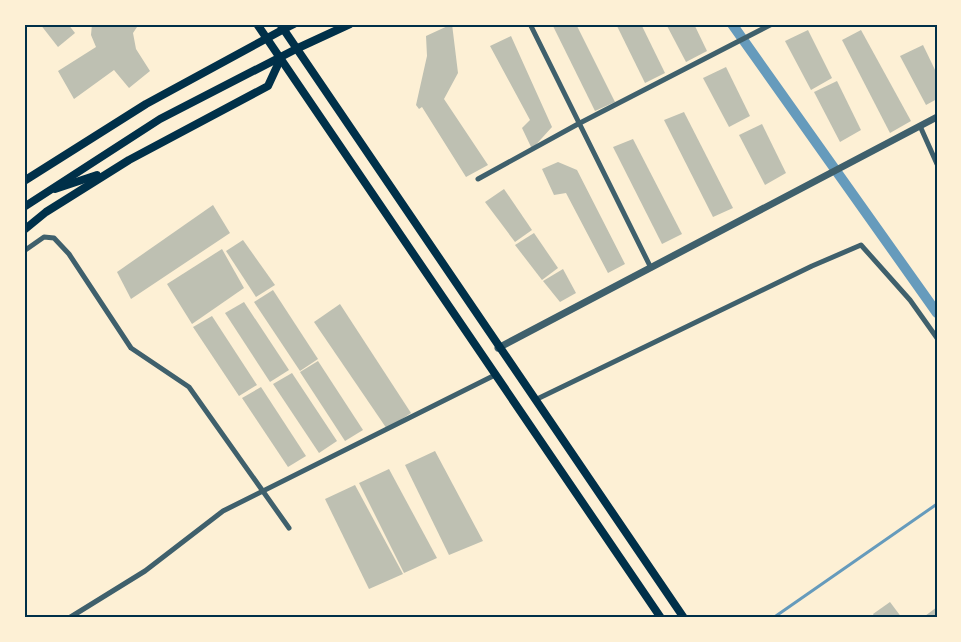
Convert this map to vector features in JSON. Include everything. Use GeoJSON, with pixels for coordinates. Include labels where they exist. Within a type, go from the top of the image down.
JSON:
{"type":"FeatureCollection","features":[{"type":"Feature","properties":{"kind":"main road"},"geometry":{"type":"LineString","coordinates":[[257,24],[661,618]]}},
{"type":"Feature","properties":{"kind":"main road"},"geometry":{"type":"LineString","coordinates":[[24,181],[146,104],[267,38],[282,27],[294,24]]}},
{"type":"Feature","properties":{"kind":"main road"},"geometry":{"type":"LineString","coordinates":[[24,207],[160,119],[350,24]]}},
{"type":"Feature","properties":{"kind":"main road"},"geometry":{"type":"LineString","coordinates":[[282,27],[498,348],[684,618]]}},
{"type":"Feature","properties":{"kind":"main road"},"geometry":{"type":"LineString","coordinates":[[43,193],[80,182],[129,160],[268,86],[280,59]]}},
{"type":"Feature","properties":{"kind":"main road"},"geometry":{"type":"LineString","coordinates":[[24,230],[46,212],[129,160]]}},
{"type":"Feature","properties":{"kind":"main road"},"geometry":{"type":"LineString","coordinates":[[24,174],[41,170]]}},
{"type":"Feature","properties":{"kind":"street"},"geometry":{"type":"LineString","coordinates":[[530,24],[651,268]]}},
{"type":"Feature","properties":{"kind":"street"},"geometry":{"type":"LineString","coordinates":[[478,180],[578,124],[772,24]]}},
{"type":"Feature","properties":{"kind":"street"},"geometry":{"type":"LineString","coordinates":[[498,348],[937,117]]}},
{"type":"Feature","properties":{"kind":"street"},"geometry":{"type":"LineString","coordinates":[[920,126],[937,164]]}},
{"type":"Feature","properties":{"kind":"street"},"geometry":{"type":"LineString","coordinates":[[24,251],[44,237],[54,238],[69,254],[131,348],[189,387],[289,528]]}},
{"type":"Feature","properties":{"kind":"street"},"geometry":{"type":"LineString","coordinates":[[534,400],[812,266],[861,245],[910,300],[937,338]]}},
{"type":"Feature","properties":{"kind":"street"},"geometry":{"type":"LineString","coordinates":[[69,618],[145,571],[223,511],[495,375]]}},
{"type":"Feature","properties":{"kind":"building"},"geometry":{"type":"Polygon","coordinates":[[[40,24],[68,24],[75,33],[58,47],[40,24]]]}},
{"type":"Feature","properties":{"kind":"building"},"geometry":{"type":"Polygon","coordinates":[[[92,24],[139,24],[133,33],[136,49],[150,71],[129,88],[114,70],[74,99],[58,71],[96,47],[91,35],[92,24]]]}},
{"type":"Feature","properties":{"kind":"building"},"geometry":{"type":"Polygon","coordinates":[[[452,24],[458,73],[444,99],[488,165],[466,177],[422,107],[419,109],[416,105],[427,56],[426,36],[452,24]]]}},
{"type":"Feature","properties":{"kind":"building"},"geometry":{"type":"Polygon","coordinates":[[[552,24],[576,24],[615,102],[595,111],[552,24]]]}},
{"type":"Feature","properties":{"kind":"building"},"geometry":{"type":"Polygon","coordinates":[[[616,24],[641,24],[665,73],[645,83],[616,24]]]}},
{"type":"Feature","properties":{"kind":"building"},"geometry":{"type":"Polygon","coordinates":[[[666,24],[694,24],[707,51],[686,62],[666,24]]]}},
{"type":"Feature","properties":{"kind":"building"},"geometry":{"type":"Polygon","coordinates":[[[808,30],[832,78],[811,90],[785,41],[808,30]]]}},
{"type":"Feature","properties":{"kind":"building"},"geometry":{"type":"Polygon","coordinates":[[[861,30],[911,121],[890,133],[842,40],[861,30]]]}},
{"type":"Feature","properties":{"kind":"building"},"geometry":{"type":"Polygon","coordinates":[[[511,36],[552,127],[532,149],[522,128],[530,120],[490,46],[511,36]]]}},
{"type":"Feature","properties":{"kind":"building"},"geometry":{"type":"Polygon","coordinates":[[[923,45],[937,74],[937,99],[926,105],[900,56],[923,45]]]}},
{"type":"Feature","properties":{"kind":"building"},"geometry":{"type":"Polygon","coordinates":[[[726,67],[750,116],[729,127],[703,78],[726,67]]]}},
{"type":"Feature","properties":{"kind":"building"},"geometry":{"type":"Polygon","coordinates":[[[837,81],[861,130],[840,142],[814,92],[837,81]]]}},
{"type":"Feature","properties":{"kind":"building"},"geometry":{"type":"Polygon","coordinates":[[[684,112],[733,208],[713,217],[664,120],[684,112]]]}},
{"type":"Feature","properties":{"kind":"building"},"geometry":{"type":"Polygon","coordinates":[[[762,124],[786,173],[765,185],[739,135],[762,124]]]}},
{"type":"Feature","properties":{"kind":"building"},"geometry":{"type":"Polygon","coordinates":[[[633,139],[682,234],[662,244],[613,147],[633,139]]]}},
{"type":"Feature","properties":{"kind":"building"},"geometry":{"type":"Polygon","coordinates":[[[558,162],[577,170],[625,264],[608,273],[566,193],[554,195],[542,169],[558,162]]]}},
{"type":"Feature","properties":{"kind":"building"},"geometry":{"type":"Polygon","coordinates":[[[504,189],[532,230],[515,242],[485,202],[504,189]]]}},
{"type":"Feature","properties":{"kind":"building"},"geometry":{"type":"Polygon","coordinates":[[[213,205],[230,233],[131,299],[117,272],[213,205]]]}},
{"type":"Feature","properties":{"kind":"building"},"geometry":{"type":"Polygon","coordinates":[[[534,233],[558,268],[542,280],[515,245],[534,233]]]}},
{"type":"Feature","properties":{"kind":"building"},"geometry":{"type":"Polygon","coordinates":[[[243,240],[275,285],[256,297],[226,251],[243,240]]]}},
{"type":"Feature","properties":{"kind":"building"},"geometry":{"type":"Polygon","coordinates":[[[222,249],[244,288],[192,324],[167,284],[222,249]]]}},
{"type":"Feature","properties":{"kind":"building"},"geometry":{"type":"Polygon","coordinates":[[[563,269],[576,293],[560,302],[543,281],[563,269]]]}},
{"type":"Feature","properties":{"kind":"building"},"geometry":{"type":"Polygon","coordinates":[[[273,290],[318,359],[300,371],[254,302],[273,290]]]}},
{"type":"Feature","properties":{"kind":"building"},"geometry":{"type":"Polygon","coordinates":[[[244,302],[289,370],[270,382],[225,313],[244,302]]]}},
{"type":"Feature","properties":{"kind":"building"},"geometry":{"type":"Polygon","coordinates":[[[340,304],[411,413],[387,429],[314,322],[340,304]]]}},
{"type":"Feature","properties":{"kind":"building"},"geometry":{"type":"Polygon","coordinates":[[[212,316],[257,385],[239,396],[193,327],[212,316]]]}},
{"type":"Feature","properties":{"kind":"building"},"geometry":{"type":"Polygon","coordinates":[[[318,361],[363,430],[345,441],[300,372],[318,361]]]}},
{"type":"Feature","properties":{"kind":"building"},"geometry":{"type":"Polygon","coordinates":[[[292,373],[337,441],[319,453],[273,384],[292,373]]]}},
{"type":"Feature","properties":{"kind":"building"},"geometry":{"type":"Polygon","coordinates":[[[261,387],[306,456],[288,467],[242,398],[261,387]]]}},
{"type":"Feature","properties":{"kind":"building"},"geometry":{"type":"Polygon","coordinates":[[[435,451],[483,541],[449,555],[405,465],[435,451]]]}},
{"type":"Feature","properties":{"kind":"building"},"geometry":{"type":"Polygon","coordinates":[[[389,469],[437,558],[404,573],[359,483],[389,469]]]}},
{"type":"Feature","properties":{"kind":"building"},"geometry":{"type":"Polygon","coordinates":[[[355,485],[403,574],[369,589],[325,499],[355,485]]]}},
{"type":"Feature","properties":{"kind":"building"},"geometry":{"type":"Polygon","coordinates":[[[890,602],[902,618],[875,618],[873,614],[890,602]]]}},
{"type":"Feature","properties":{"kind":"building"},"geometry":{"type":"Polygon","coordinates":[[[937,607],[937,618],[925,616],[937,607]]]}},
{"type":"Feature","properties":{"kind":"waterway"},"geometry":{"type":"LineString","coordinates":[[732,24],[937,313]]}},
{"type":"Feature","properties":{"kind":"waterway"},"geometry":{"type":"LineString","coordinates":[[773,618],[937,504]]}}]}
